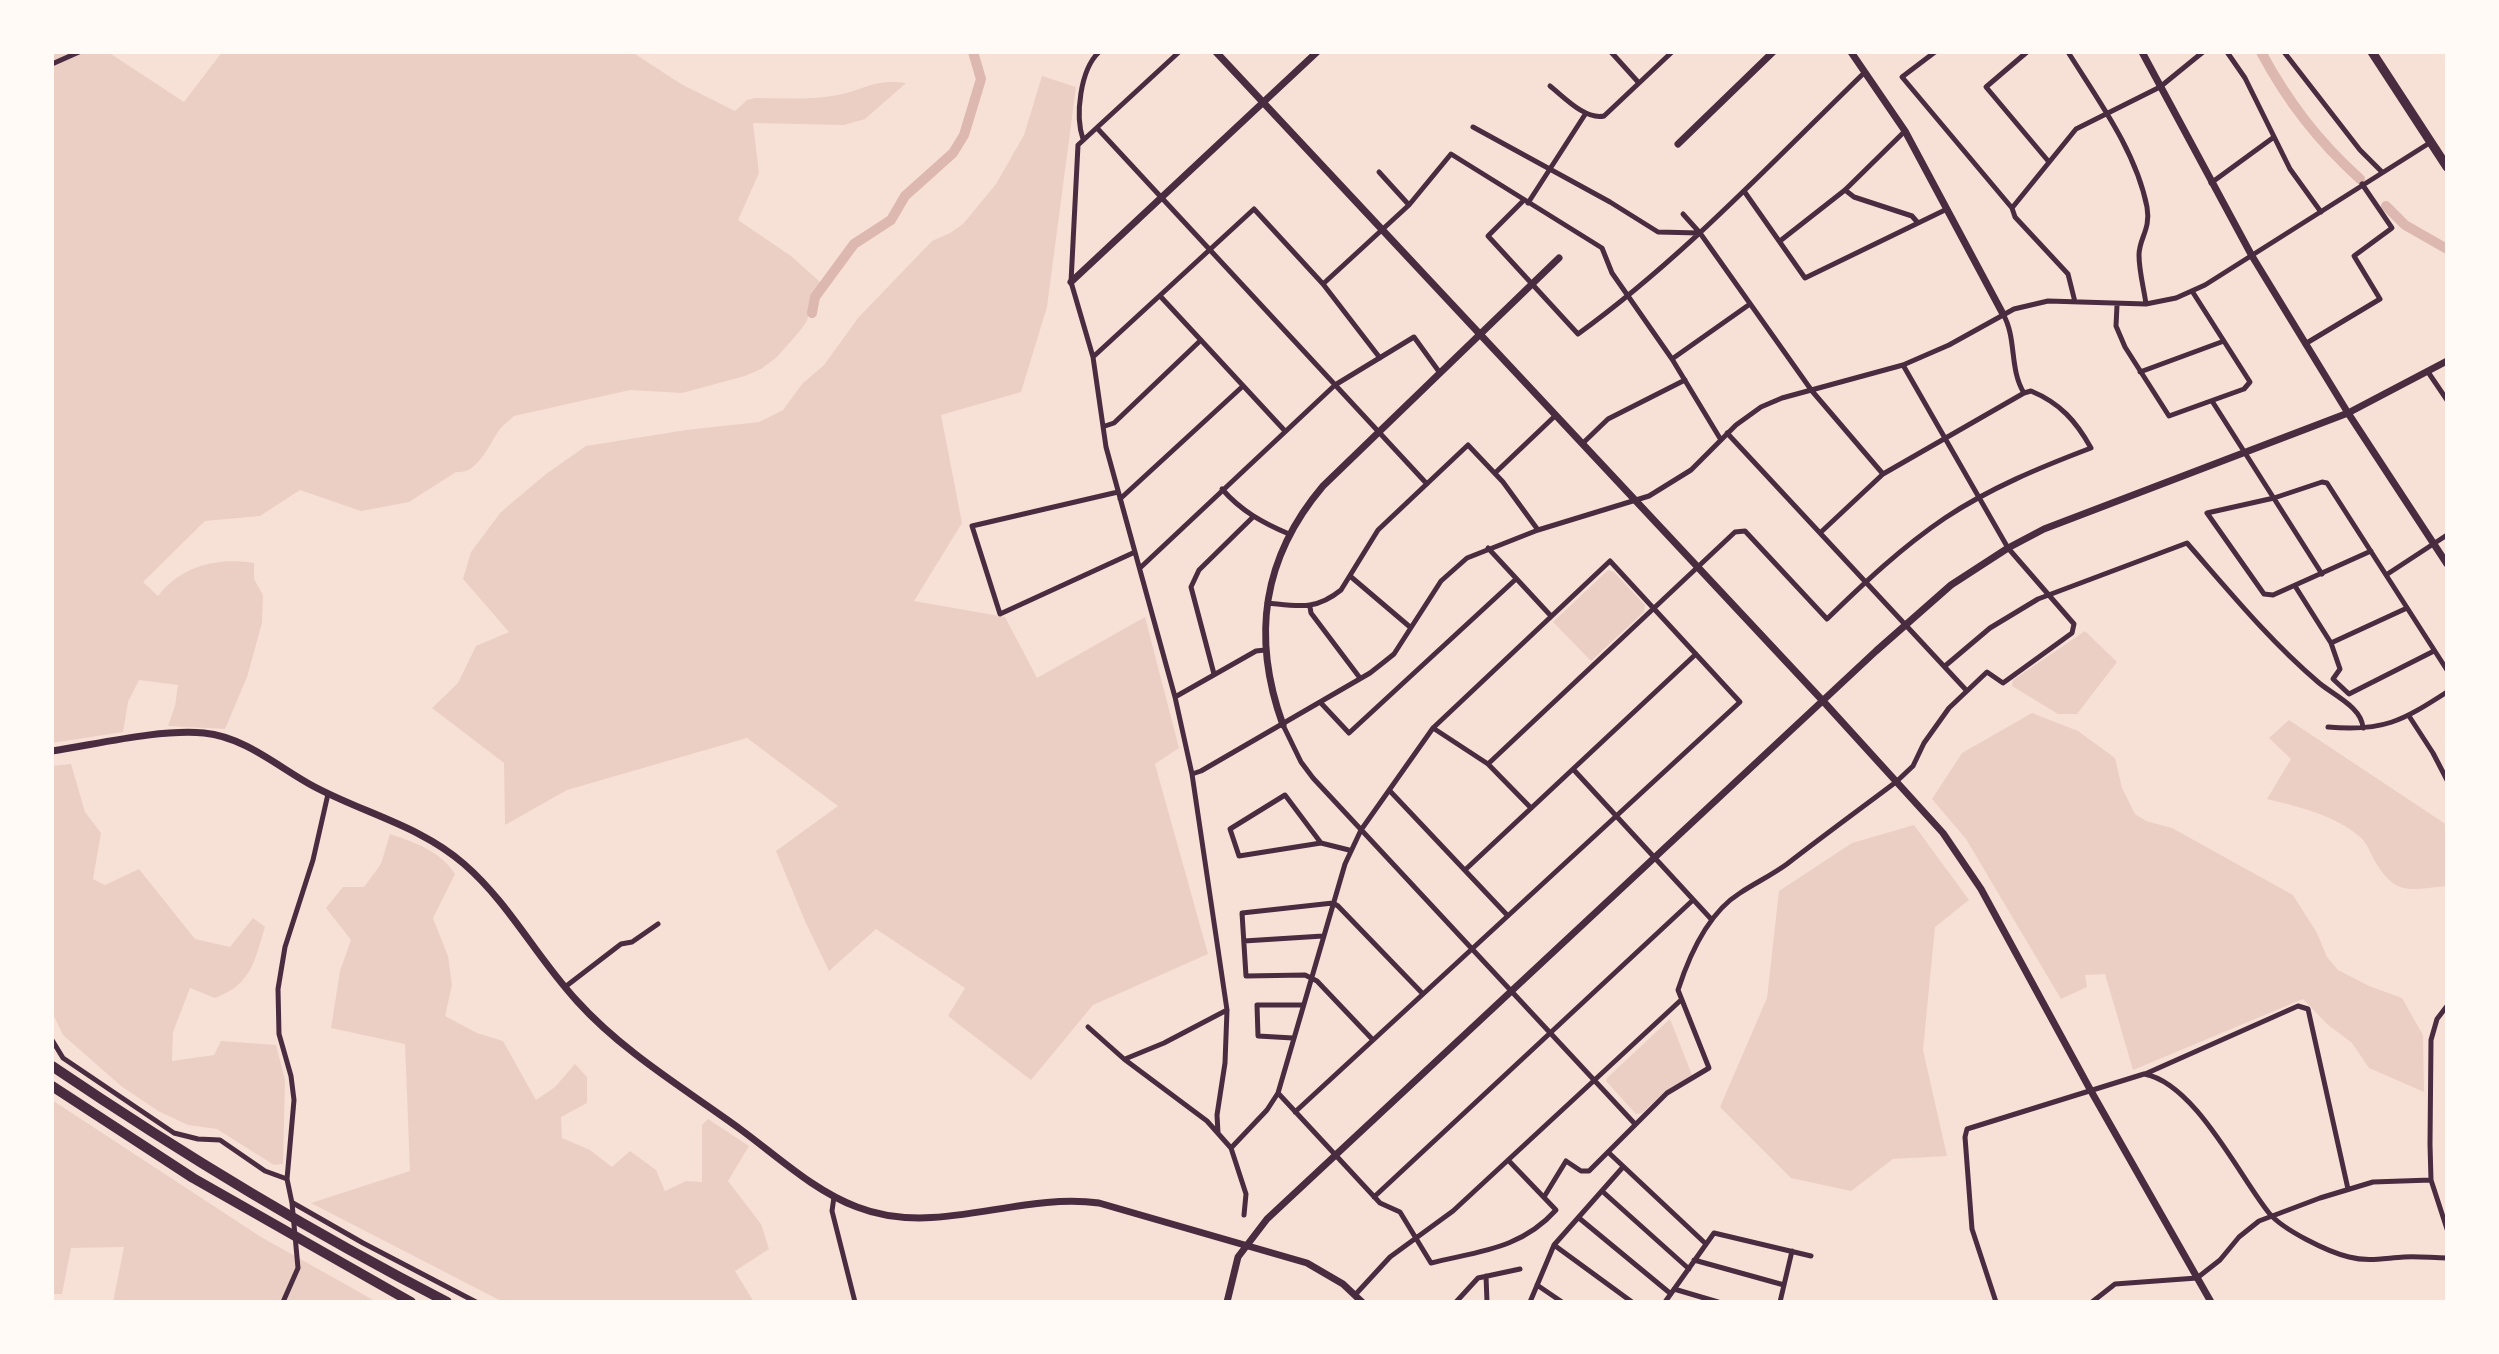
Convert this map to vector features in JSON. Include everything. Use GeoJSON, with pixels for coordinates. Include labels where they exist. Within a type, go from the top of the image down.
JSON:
{"type":"FeatureCollection","features":[{"type":"Feature","properties":{"kind":"highway"},"geometry":{"type":"LineString","coordinates":[[2372,52],[2447,167]]}},
{"type":"Feature","properties":{"kind":"highway"},"geometry":{"type":"LineString","coordinates":[[52,1066],[275,1207],[447,1302]]}},
{"type":"Feature","properties":{"kind":"highway"},"geometry":{"type":"LineString","coordinates":[[52,1086],[193,1178],[411,1302]]}},
{"type":"Feature","properties":{"kind":"street"},"geometry":{"type":"LineString","coordinates":[[52,64],[79,52]]}},
{"type":"Feature","properties":{"kind":"street"},"geometry":{"type":"LineString","coordinates":[[1083,139],[1079,128],[1081,97],[1088,67],[1099,52]]}},
{"type":"Feature","properties":{"kind":"street"},"geometry":{"type":"LineString","coordinates":[[1179,52],[1078,145],[1071,282],[1093,357],[1106,447],[1175,697],[1192,774],[1227,1010],[1218,1133]]}},
{"type":"Feature","properties":{"kind":"street"},"geometry":{"type":"LineString","coordinates":[[1216,52],[1823,701],[1960,856],[2211,1302]]}},
{"type":"Feature","properties":{"kind":"street"},"geometry":{"type":"LineString","coordinates":[[1071,282],[1317,52]]}},
{"type":"Feature","properties":{"kind":"street"},"geometry":{"type":"LineString","coordinates":[[1611,52],[1639,83]]}},
{"type":"Feature","properties":{"kind":"street"},"geometry":{"type":"LineString","coordinates":[[1550,86],[1586,113],[1596,118],[1604,116],[1672,52]]}},
{"type":"Feature","properties":{"kind":"street"},"geometry":{"type":"LineString","coordinates":[[1678,144],[1773,52]]}},
{"type":"Feature","properties":{"kind":"street"},"geometry":{"type":"LineString","coordinates":[[1851,52],[1905,131],[2009,324],[2017,382],[2024,393]]}},
{"type":"Feature","properties":{"kind":"street"},"geometry":{"type":"LineString","coordinates":[[1935,52],[1925,55],[1902,77],[2012,208],[2015,217],[2068,274],[2075,302]]}},
{"type":"Feature","properties":{"kind":"street"},"geometry":{"type":"LineString","coordinates":[[2027,52],[1986,87],[2049,162]]}},
{"type":"Feature","properties":{"kind":"street"},"geometry":{"type":"LineString","coordinates":[[2068,52],[2130,157],[2147,208],[2148,225],[2139,252],[2146,304]]}},
{"type":"Feature","properties":{"kind":"street"},"geometry":{"type":"LineString","coordinates":[[2142,52],[2252,256],[2348,413],[2447,564]]}},
{"type":"Feature","properties":{"kind":"street"},"geometry":{"type":"LineString","coordinates":[[2012,208],[2076,129],[2160,87],[2203,52]]}},
{"type":"Feature","properties":{"kind":"street"},"geometry":{"type":"LineString","coordinates":[[2227,52],[2245,78],[2290,169],[2321,212]]}},
{"type":"Feature","properties":{"kind":"street"},"geometry":{"type":"LineString","coordinates":[[2284,52],[2360,150],[2382,173]]}},
{"type":"Feature","properties":{"kind":"street"},"geometry":{"type":"LineString","coordinates":[[1586,113],[1526,201],[1488,236],[1578,334],[1700,233],[1866,72]]}},
{"type":"Feature","properties":{"kind":"street"},"geometry":{"type":"LineString","coordinates":[[1473,127],[1658,232],[1700,233]]}},
{"type":"Feature","properties":{"kind":"street"},"geometry":{"type":"LineString","coordinates":[[1097,128],[1427,484]]}},
{"type":"Feature","properties":{"kind":"street"},"geometry":{"type":"LineString","coordinates":[[1779,241],[1845,190],[1905,131]]}},
{"type":"Feature","properties":{"kind":"street"},"geometry":{"type":"LineString","coordinates":[[2211,183],[2274,137]]}},
{"type":"Feature","properties":{"kind":"street"},"geometry":{"type":"LineString","coordinates":[[1192,774],[1283,725],[1394,654],[1441,581],[1467,558],[1538,530],[1636,501],[1679,479],[1727,433],[1761,407],[1782,398],[1903,365],[1949,345],[2014,309],[2048,301],[2117,305],[2146,304],[2176,298],[2252,256],[2431,142]]}},
{"type":"Feature","properties":{"kind":"street"},"geometry":{"type":"LineString","coordinates":[[1323,284],[1409,205],[1451,154],[1602,248],[1612,273],[1672,359],[1721,440]]}},
{"type":"Feature","properties":{"kind":"street"},"geometry":{"type":"LineString","coordinates":[[1379,172],[1409,205]]}},
{"type":"Feature","properties":{"kind":"street"},"geometry":{"type":"LineString","coordinates":[[2305,344],[2380,299],[2354,256],[2392,228],[2362,184]]}},
{"type":"Feature","properties":{"kind":"street"},"geometry":{"type":"LineString","coordinates":[[1845,190],[1854,197],[1912,216],[1918,223]]}},
{"type":"Feature","properties":{"kind":"street"},"geometry":{"type":"LineString","coordinates":[[1744,191],[1805,278],[1947,209]]}},
{"type":"Feature","properties":{"kind":"street"},"geometry":{"type":"LineString","coordinates":[[1093,357],[1254,209],[1323,284],[1380,358]]}},
{"type":"Feature","properties":{"kind":"street"},"geometry":{"type":"LineString","coordinates":[[1683,214],[1700,233],[1812,391],[1883,474]]}},
{"type":"Feature","properties":{"kind":"street"},"geometry":{"type":"LineString","coordinates":[[1559,258],[1323,486],[1289,534],[1273,575],[1267,603],[1265,650],[1273,697],[1283,725],[1301,762],[1313,778],[1635,1124]]}},
{"type":"Feature","properties":{"kind":"street"},"geometry":{"type":"LineString","coordinates":[[2117,305],[2116,326],[2125,347],[2169,416],[2244,389],[2250,382],[2192,291]]}},
{"type":"Feature","properties":{"kind":"street"},"geometry":{"type":"LineString","coordinates":[[1161,297],[1285,431]]}},
{"type":"Feature","properties":{"kind":"street"},"geometry":{"type":"LineString","coordinates":[[1672,359],[1750,304]]}},
{"type":"Feature","properties":{"kind":"street"},"geometry":{"type":"LineString","coordinates":[[1140,568],[1335,385],[1414,337],[1440,373]]}},
{"type":"Feature","properties":{"kind":"street"},"geometry":{"type":"LineString","coordinates":[[1105,426],[1114,423],[1201,340]]}},
{"type":"Feature","properties":{"kind":"street"},"geometry":{"type":"LineString","coordinates":[[2140,372],[2224,341]]}},
{"type":"Feature","properties":{"kind":"street"},"geometry":{"type":"LineString","coordinates":[[1227,1302],[1231,1277],[1245,1245],[1267,1219],[1654,857],[1951,585],[2008,548],[2067,519],[2348,413],[2447,361]]}},
{"type":"Feature","properties":{"kind":"street"},"geometry":{"type":"LineString","coordinates":[[1544,1197],[1566,1161],[1581,1171],[1589,1171],[1667,1093],[1709,1068],[1678,990],[1685,967],[1712,920],[1738,894],[1777,871],[1896,782],[1913,766],[1932,729],[1949,708],[1987,672],[2003,683],[2072,633],[2074,624],[2008,548],[1903,365]]}},
{"type":"Feature","properties":{"kind":"street"},"geometry":{"type":"LineString","coordinates":[[2428,372],[2447,400]]}},
{"type":"Feature","properties":{"kind":"street"},"geometry":{"type":"LineString","coordinates":[[1583,443],[1608,419],[1685,380]]}},
{"type":"Feature","properties":{"kind":"street"},"geometry":{"type":"LineString","coordinates":[[1135,552],[1000,614],[972,526],[1119,495],[1243,386]]}},
{"type":"Feature","properties":{"kind":"street"},"geometry":{"type":"LineString","coordinates":[[1488,764],[1735,532],[1745,531],[1827,619],[1915,540],[1947,517],[2014,479],[2091,448],[2080,428],[2060,406],[2031,391],[2024,393],[1883,474],[1820,533]]}},
{"type":"Feature","properties":{"kind":"street"},"geometry":{"type":"LineString","coordinates":[[2212,401],[2322,574]]}},
{"type":"Feature","properties":{"kind":"street"},"geometry":{"type":"LineString","coordinates":[[1495,473],[1556,415]]}},
{"type":"Feature","properties":{"kind":"street"},"geometry":{"type":"LineString","coordinates":[[1727,433],[1967,691]]}},
{"type":"Feature","properties":{"kind":"street"},"geometry":{"type":"LineString","coordinates":[[1267,603],[1310,607],[1333,596],[1350,576],[1378,530],[1468,445],[1495,473],[1538,530]]}},
{"type":"Feature","properties":{"kind":"street"},"geometry":{"type":"LineString","coordinates":[[2371,551],[2273,595],[2264,594],[2207,513],[2327,483],[2371,551],[2434,651],[2447,670]]}},
{"type":"Feature","properties":{"kind":"street"},"geometry":{"type":"LineString","coordinates":[[1222,489],[1253,517],[1289,534]]}},
{"type":"Feature","properties":{"kind":"street"},"geometry":{"type":"LineString","coordinates":[[1214,674],[1191,587],[1199,570],[1253,517]]}},
{"type":"Feature","properties":{"kind":"street"},"geometry":{"type":"LineString","coordinates":[[2386,575],[2447,535]]}},
{"type":"Feature","properties":{"kind":"street"},"geometry":{"type":"LineString","coordinates":[[1945,666],[1990,628],[2047,595],[2187,543],[2274,642],[2320,684],[2359,713],[2363,728]]}},
{"type":"Feature","properties":{"kind":"street"},"geometry":{"type":"LineString","coordinates":[[1488,548],[1551,616]]}},
{"type":"Feature","properties":{"kind":"street"},"geometry":{"type":"LineString","coordinates":[[1231,1148],[1267,1110],[1278,1093],[1349,850],[1361,830],[1433,728],[1610,561],[1740,702],[1295,1112]]}},
{"type":"Feature","properties":{"kind":"street"},"geometry":{"type":"LineString","coordinates":[[1350,576],[1410,627]]}},
{"type":"Feature","properties":{"kind":"street"},"geometry":{"type":"LineString","coordinates":[[1320,702],[1349,733],[1516,579]]}},
{"type":"Feature","properties":{"kind":"street"},"geometry":{"type":"LineString","coordinates":[[2295,586],[2331,643],[2340,669],[2333,679],[2349,694],[2434,651]]}},
{"type":"Feature","properties":{"kind":"street"},"geometry":{"type":"LineString","coordinates":[[1310,607],[1311,613],[1360,678]]}},
{"type":"Feature","properties":{"kind":"street"},"geometry":{"type":"LineString","coordinates":[[2331,643],[2407,608]]}},
{"type":"Feature","properties":{"kind":"street"},"geometry":{"type":"LineString","coordinates":[[1175,697],[1256,651],[1265,650]]}},
{"type":"Feature","properties":{"kind":"street"},"geometry":{"type":"LineString","coordinates":[[1465,870],[1696,654]]}},
{"type":"Feature","properties":{"kind":"street"},"geometry":{"type":"LineString","coordinates":[[2328,727],[2381,727],[2409,716],[2447,692]]}},
{"type":"Feature","properties":{"kind":"street"},"geometry":{"type":"LineString","coordinates":[[2409,716],[2447,780]]}},
{"type":"Feature","properties":{"kind":"street"},"geometry":{"type":"LineString","coordinates":[[1433,728],[1488,764],[1531,808]]}},
{"type":"Feature","properties":{"kind":"street"},"geometry":{"type":"LineString","coordinates":[[52,751],[205,733],[251,748],[328,794],[415,832],[451,854],[489,890],[565,987],[613,1036],[834,1197],[873,1212],[909,1219],[1041,1202],[1082,1200],[1307,1263],[1330,1275],[1362,1302]]}},
{"type":"Feature","properties":{"kind":"street"},"geometry":{"type":"LineString","coordinates":[[1573,769],[1712,920]]}},
{"type":"Feature","properties":{"kind":"street"},"geometry":{"type":"LineString","coordinates":[[1389,790],[1508,916]]}},
{"type":"Feature","properties":{"kind":"street"},"geometry":{"type":"LineString","coordinates":[[283,1302],[298,1268],[287,1179],[294,1100],[279,1034],[278,989],[285,947],[313,860],[328,794]]}},
{"type":"Feature","properties":{"kind":"street"},"geometry":{"type":"LineString","coordinates":[[1321,843],[1285,795],[1230,829],[1239,856],[1321,843],[1349,850]]}},
{"type":"Feature","properties":{"kind":"street"},"geometry":{"type":"LineString","coordinates":[[1374,1197],[1693,900]]}},
{"type":"Feature","properties":{"kind":"street"},"geometry":{"type":"LineString","coordinates":[[1333,903],[1242,913],[1246,976],[1305,975],[1317,981],[1373,1040]]}},
{"type":"Feature","properties":{"kind":"street"},"geometry":{"type":"LineString","coordinates":[[1333,903],[1423,994]]}},
{"type":"Feature","properties":{"kind":"street"},"geometry":{"type":"LineString","coordinates":[[565,987],[621,944],[632,942],[658,924]]}},
{"type":"Feature","properties":{"kind":"street"},"geometry":{"type":"LineString","coordinates":[[1244,941],[1323,936]]}},
{"type":"Feature","properties":{"kind":"street"},"geometry":{"type":"LineString","coordinates":[[1355,1295],[1390,1257],[1453,1211],[1681,1000]]}},
{"type":"Feature","properties":{"kind":"street"},"geometry":{"type":"LineString","coordinates":[[1293,1038],[1258,1036],[1257,1005],[1303,1005]]}},
{"type":"Feature","properties":{"kind":"street"},"geometry":{"type":"LineString","coordinates":[[1996,1302],[1972,1229],[1967,1129],[2144,1074],[2298,1006],[2308,1009],[2348,1189]]}},
{"type":"Feature","properties":{"kind":"street"},"geometry":{"type":"LineString","coordinates":[[2447,1006],[2437,1019],[2431,1040],[2431,1180],[2447,1229]]}},
{"type":"Feature","properties":{"kind":"street"},"geometry":{"type":"LineString","coordinates":[[1124,1059],[1164,1043],[1227,1010]]}},
{"type":"Feature","properties":{"kind":"street"},"geometry":{"type":"LineString","coordinates":[[1088,1027],[1124,1059],[1207,1121],[1231,1148],[1246,1194],[1244,1215]]}},
{"type":"Feature","properties":{"kind":"street"},"geometry":{"type":"LineString","coordinates":[[52,1043],[63,1058],[174,1133],[220,1140],[265,1171],[287,1179]]}},
{"type":"Feature","properties":{"kind":"street"},"geometry":{"type":"LineString","coordinates":[[2144,1074],[2168,1085],[2205,1122],[2271,1216],[2312,1242],[2349,1258],[2382,1261],[2403,1257],[2447,1258]]}},
{"type":"Feature","properties":{"kind":"street"},"geometry":{"type":"LineString","coordinates":[[1278,1093],[1380,1203],[1400,1212],[1431,1263],[1507,1244],[1533,1232],[1556,1210],[1509,1161]]}},
{"type":"Feature","properties":{"kind":"street"},"geometry":{"type":"LineString","coordinates":[[1608,1152],[1706,1244]]}},
{"type":"Feature","properties":{"kind":"street"},"geometry":{"type":"LineString","coordinates":[[1530,1302],[1554,1245],[1623,1167]]}},
{"type":"Feature","properties":{"kind":"street"},"geometry":{"type":"LineString","coordinates":[[2092,1302],[2115,1284],[2197,1278],[2220,1260],[2239,1237],[2259,1221],[2271,1216],[2373,1182],[2431,1180]]}},
{"type":"Feature","properties":{"kind":"street"},"geometry":{"type":"LineString","coordinates":[[1602,1191],[1689,1269]]}},
{"type":"Feature","properties":{"kind":"street"},"geometry":{"type":"LineString","coordinates":[[834,1197],[832,1211],[855,1302]]}},
{"type":"Feature","properties":{"kind":"street"},"geometry":{"type":"LineString","coordinates":[[292,1203],[476,1302]]}},
{"type":"Feature","properties":{"kind":"street"},"geometry":{"type":"LineString","coordinates":[[1579,1218],[1672,1291],[1718,1302]]}},
{"type":"Feature","properties":{"kind":"street"},"geometry":{"type":"LineString","coordinates":[[1665,1302],[1714,1233],[1811,1256]]}},
{"type":"Feature","properties":{"kind":"street"},"geometry":{"type":"LineString","coordinates":[[1554,1245],[1632,1302]]}},
{"type":"Feature","properties":{"kind":"street"},"geometry":{"type":"LineString","coordinates":[[1780,1302],[1792,1251]]}},
{"type":"Feature","properties":{"kind":"street"},"geometry":{"type":"LineString","coordinates":[[1694,1260],[1784,1285]]}},
{"type":"Feature","properties":{"kind":"street"},"geometry":{"type":"LineString","coordinates":[[1456,1302],[1478,1278],[1520,1269]]}},
{"type":"Feature","properties":{"kind":"street"},"geometry":{"type":"LineString","coordinates":[[1486,1276],[1487,1302]]}},
{"type":"Feature","properties":{"kind":"street"},"geometry":{"type":"LineString","coordinates":[[1537,1285],[1562,1302]]}},
{"type":"Feature","properties":{"kind":"shaded area"},"geometry":{"type":"Polygon","coordinates":[[[52,52],[108,52],[184,102],[222,52],[632,52],[681,84],[735,111],[747,100],[755,98],[823,97],[876,84],[906,83],[865,119],[844,125],[753,123],[759,173],[738,220],[791,256],[820,282],[813,295],[807,321],[777,357],[745,376],[682,393],[630,390],[514,416],[500,429],[471,469],[456,472],[409,502],[361,511],[300,490],[260,516],[205,521],[143,582],[158,596],[178,577],[201,566],[227,561],[254,563],[254,579],[263,595],[262,623],[247,677],[225,729],[168,726],[178,685],[139,680],[128,702],[123,732],[52,743],[52,52]]]}},
{"type":"Feature","properties":{"kind":"shaded area"},"geometry":{"type":"Polygon","coordinates":[[[1042,76],[1076,87],[1047,307],[1021,392],[941,415],[962,523],[914,601],[1005,617],[1037,678],[1145,617],[1179,748],[1155,764],[1208,954],[1093,1005],[1031,1080],[948,1016],[965,988],[876,929],[829,971],[776,851],[838,806],[747,738],[567,790],[505,825],[504,763],[432,708],[458,683],[476,646],[509,632],[463,579],[471,552],[501,512],[546,474],[586,446],[759,422],[783,410],[802,384],[824,365],[858,318],[932,241],[963,224],[996,184],[1024,135],[1042,76]]]}},
{"type":"Feature","properties":{"kind":"shaded area"},"geometry":{"type":"Polygon","coordinates":[[[1608,570],[1614,572],[1645,605],[1644,612],[1591,661],[1553,622],[1608,570]]]}},
{"type":"Feature","properties":{"kind":"shaded area"},"geometry":{"type":"Polygon","coordinates":[[[2085,631],[2117,662],[2077,714],[2058,714],[2012,686],[2013,680],[2085,631]]]}},
{"type":"Feature","properties":{"kind":"shaded area"},"geometry":{"type":"Polygon","coordinates":[[[2032,713],[2078,731],[2115,758],[2122,788],[2135,814],[2146,821],[2172,828],[2293,895],[2317,933],[2327,957],[2338,970],[2402,998],[2423,1035],[2424,1092],[2369,1068],[2352,1043],[2327,1024],[2303,999],[2133,1070],[2105,974],[2085,975],[2087,987],[2061,999],[1966,839],[1932,799],[1962,753],[2032,713]]]}},
{"type":"Feature","properties":{"kind":"shaded area"},"geometry":{"type":"Polygon","coordinates":[[[2289,720],[2447,825],[2447,886],[2411,889],[2395,885],[2381,870],[2364,841],[2350,829],[2316,813],[2267,799],[2291,759],[2269,738],[2289,720]]]}},
{"type":"Feature","properties":{"kind":"shaded area"},"geometry":{"type":"Polygon","coordinates":[[[71,764],[85,812],[101,833],[93,879],[105,885],[139,869],[195,939],[230,947],[253,918],[265,927],[250,970],[237,986],[215,998],[190,988],[173,1032],[172,1061],[214,1055],[221,1041],[276,1045],[285,1080],[283,1164],[274,1165],[217,1129],[188,1125],[158,1111],[121,1086],[63,1035],[52,1012],[52,766],[71,764]]]}},
{"type":"Feature","properties":{"kind":"shaded area"},"geometry":{"type":"Polygon","coordinates":[[[1914,825],[1969,900],[1935,927],[1923,1050],[1947,1156],[1893,1159],[1851,1191],[1791,1178],[1720,1107],[1767,998],[1779,891],[1852,843],[1914,825]]]}},
{"type":"Feature","properties":{"kind":"shaded area"},"geometry":{"type":"Polygon","coordinates":[[[390,834],[435,854],[455,874],[433,918],[448,956],[452,985],[445,1016],[477,1033],[503,1041],[536,1100],[555,1087],[575,1064],[587,1077],[587,1103],[561,1117],[562,1138],[590,1150],[612,1167],[630,1151],[656,1170],[665,1191],[686,1181],[702,1182],[702,1125],[708,1119],[749,1146],[728,1181],[761,1224],[769,1249],[735,1271],[754,1302],[503,1302],[311,1203],[410,1171],[405,1044],[331,1028],[340,971],[351,940],[326,908],[343,887],[364,887],[381,864],[390,834]]]}},
{"type":"Feature","properties":{"kind":"shaded area"},"geometry":{"type":"Polygon","coordinates":[[[1670,1019],[1692,1075],[1665,1091],[1642,1113],[1636,1114],[1606,1081],[1607,1078],[1670,1019]]]}},
{"type":"Feature","properties":{"kind":"shaded area"},"geometry":{"type":"Polygon","coordinates":[[[52,1100],[261,1237],[377,1302],[113,1302],[124,1247],[71,1248],[62,1294],[52,1294],[52,1100]]]}},
{"type":"Feature","properties":{"kind":"waterway"},"geometry":{"type":"LineString","coordinates":[[812,313],[815,297],[854,244],[891,220],[905,196],[953,153],[964,135],[981,79],[973,52]]}},
{"type":"Feature","properties":{"kind":"waterway"},"geometry":{"type":"LineString","coordinates":[[2261,52],[2305,120],[2360,179]]}},
{"type":"Feature","properties":{"kind":"waterway"},"geometry":{"type":"LineString","coordinates":[[2386,206],[2405,225],[2447,249]]}}]}
